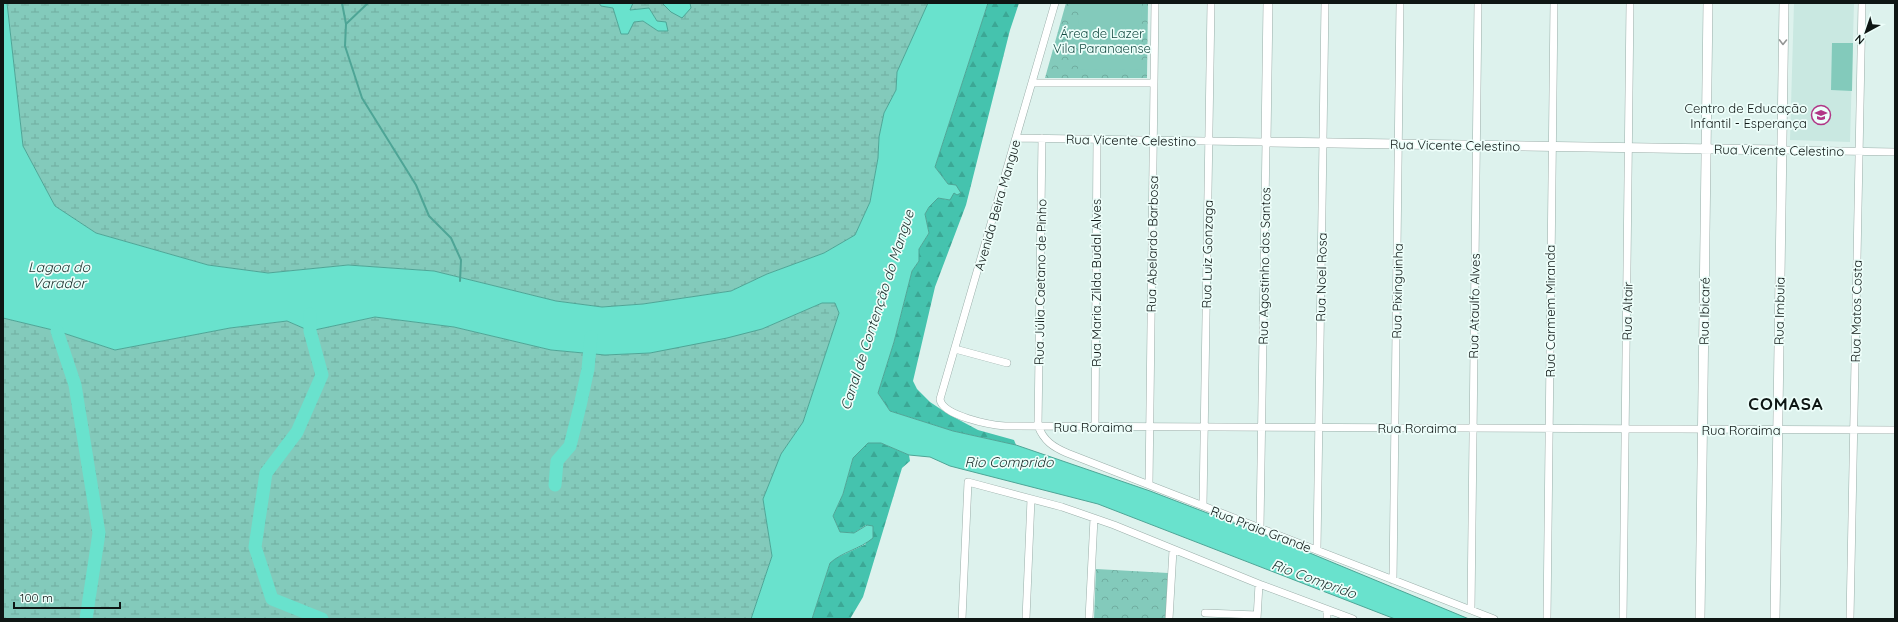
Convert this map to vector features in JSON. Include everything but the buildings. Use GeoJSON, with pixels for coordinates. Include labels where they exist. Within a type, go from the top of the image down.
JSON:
{"type":"FeatureCollection","features":[{"type":"Feature","properties":{"kind":"street","name":"Avenida Beira Mangue"},"geometry":{"type":"LineString","coordinates":[[943,406],[940,399],[1055,3]]}},
{"type":"Feature","properties":{"kind":"street","name":"Rua Abelardo Barbosa"},"geometry":{"type":"LineString","coordinates":[[1149,485],[1154,3]]}},
{"type":"Feature","properties":{"kind":"street","name":"Rua Luiz Gonzaga"},"geometry":{"type":"LineString","coordinates":[[1203,506],[1211,3]]}},
{"type":"Feature","properties":{"kind":"street","name":"Rua Agostinho dos Santos"},"geometry":{"type":"LineString","coordinates":[[1260,528],[1268,3]]}},
{"type":"Feature","properties":{"kind":"street","name":"Rua Noel Rosa"},"geometry":{"type":"LineString","coordinates":[[1317,550],[1325,3]]}},
{"type":"Feature","properties":{"kind":"street","name":"Rua Pixinguinha"},"geometry":{"type":"LineString","coordinates":[[1393,580],[1400,3]]}},
{"type":"Feature","properties":{"kind":"street","name":"Rua Ataulfo Alves"},"geometry":{"type":"LineString","coordinates":[[1471,610],[1478,3]]}},
{"type":"Feature","properties":{"kind":"street","name":"Rua Carmem Miranda"},"geometry":{"type":"LineString","coordinates":[[1547,619],[1551,146],[1554,3]]}},
{"type":"Feature","properties":{"kind":"street","name":"Rua Altair"},"geometry":{"type":"LineString","coordinates":[[1623,619],[1630,3]]}},
{"type":"Feature","properties":{"kind":"street","name":"Rua Ibicaré"},"geometry":{"type":"LineString","coordinates":[[1700,619],[1708,3]]}},
{"type":"Feature","properties":{"kind":"street","name":"Rua Imbuia"},"geometry":{"type":"LineString","coordinates":[[1775,619],[1784,3]]}},
{"type":"Feature","properties":{"kind":"street","name":"Rua Matos Costa"},"geometry":{"type":"LineString","coordinates":[[1850,619],[1862,3]]}},
{"type":"Feature","properties":{"kind":"street"},"geometry":{"type":"LineString","coordinates":[[1032,83],[1154,83]]}},
{"type":"Feature","properties":{"kind":"street","name":"Rua Vicente Celestino"},"geometry":{"type":"LineString","coordinates":[[1016,138],[1895,152]]}},
{"type":"Feature","properties":{"kind":"street","name":"Rua Júlia Caetano de Pinho"},"geometry":{"type":"LineString","coordinates":[[1038,426],[1042,138]]}},
{"type":"Feature","properties":{"kind":"street","name":"Rua Maria Zilda Budal Alves"},"geometry":{"type":"LineString","coordinates":[[1095,427],[1097,139]]}},
{"type":"Feature","properties":{"kind":"street"},"geometry":{"type":"LineString","coordinates":[[955,349],[1007,363]]}},
{"type":"Feature","properties":{"kind":"street","name":"Rua Roraima"},"geometry":{"type":"LineString","coordinates":[[943,406],[949,411],[988,424],[1005,426],[1895,430]]}},
{"type":"Feature","properties":{"kind":"street","name":"Rua Praia Grande"},"geometry":{"type":"LineString","coordinates":[[1038,426],[1045,439],[1057,448],[1494,619]]}},
{"type":"Feature","properties":{"kind":"street"},"geometry":{"type":"LineString","coordinates":[[962,619],[968,482],[1094,518],[1130,531],[1173,550],[1259,584],[1353,619]]}},
{"type":"Feature","properties":{"kind":"street"},"geometry":{"type":"LineString","coordinates":[[1026,619],[1031,499]]}},
{"type":"Feature","properties":{"kind":"street"},"geometry":{"type":"LineString","coordinates":[[1089,619],[1094,518]]}},
{"type":"Feature","properties":{"kind":"street"},"geometry":{"type":"LineString","coordinates":[[1169,619],[1173,550]]}},
{"type":"Feature","properties":{"kind":"street"},"geometry":{"type":"LineString","coordinates":[[1205,612],[1257,617],[1259,584]]}},
{"type":"Feature","properties":{"kind":"street"},"geometry":{"type":"LineString","coordinates":[[1327,610],[1327,619]]}},
{"type":"Feature","properties":{"kind":"shaded area"},"geometry":{"type":"Polygon","coordinates":[[[1794,3],[1854,3],[1850,142],[1790,140],[1794,3]]]}},
{"type":"Feature","properties":{"kind":"green space"},"geometry":{"type":"Polygon","coordinates":[[[7,3],[599,3],[601,6],[613,8],[621,34],[634,22],[643,21],[658,31],[668,30],[657,21],[649,8],[629,10],[633,3],[662,3],[671,12],[691,8],[690,3],[928,3],[897,72],[896,90],[884,113],[879,137],[878,158],[870,202],[855,235],[824,253],[767,274],[731,291],[643,304],[602,307],[556,301],[434,271],[348,265],[268,273],[208,265],[96,233],[55,206],[23,146],[7,3]]]}},
{"type":"Feature","properties":{"kind":"green space"},"geometry":{"type":"Polygon","coordinates":[[[988,3],[1019,3],[1010,30],[966,205],[935,287],[913,381],[917,389],[930,402],[948,414],[978,430],[1014,440],[1016,445],[953,431],[890,411],[878,393],[894,342],[912,271],[919,261],[919,249],[929,233],[925,214],[929,207],[938,198],[949,200],[948,184],[935,167],[988,3]]]}},
{"type":"Feature","properties":{"kind":"green space","name":"Área de Lazer Vila Paranaense"},"geometry":{"type":"Polygon","coordinates":[[[1066,3],[1148,3],[1147,78],[1045,78],[1066,3]]]}},
{"type":"Feature","properties":{"kind":"green space","name":"Área de Lazer Vila Paranaense"},"geometry":{"type":"Polygon","coordinates":[[[1079,3],[1142,3],[1141,70],[1078,69],[1079,3]]]}},
{"type":"Feature","properties":{"kind":"green space"},"geometry":{"type":"Polygon","coordinates":[[[1832,43],[1853,43],[1852,91],[1831,90],[1832,43]]]}},
{"type":"Feature","properties":{"kind":"green space"},"geometry":{"type":"Polygon","coordinates":[[[822,303],[835,303],[839,313],[803,422],[781,454],[763,499],[772,556],[751,619],[3,619],[3,318],[57,331],[115,350],[230,328],[287,321],[310,331],[375,317],[454,327],[551,350],[605,355],[650,353],[762,329],[822,303]]]}},
{"type":"Feature","properties":{"kind":"green space"},"geometry":{"type":"Polygon","coordinates":[[[868,443],[881,443],[909,455],[910,461],[902,468],[863,597],[850,619],[812,619],[830,563],[834,559],[866,544],[866,525],[854,533],[840,532],[833,516],[843,494],[853,458],[868,443]]]}},
{"type":"Feature","properties":{"kind":"green space"},"geometry":{"type":"Polygon","coordinates":[[[1096,569],[1168,573],[1166,619],[1094,619],[1096,569]]]}},
{"type":"Feature","properties":{"kind":"water"},"geometry":{"type":"Polygon","coordinates":[[[3,3],[7,3],[23,146],[55,206],[96,233],[208,265],[268,273],[348,265],[434,271],[556,301],[602,307],[643,304],[731,291],[767,274],[824,253],[855,235],[870,202],[878,158],[879,137],[884,113],[896,90],[897,72],[928,3],[988,3],[935,167],[948,184],[956,185],[961,193],[957,195],[954,193],[950,200],[938,198],[929,207],[925,214],[929,233],[919,249],[919,261],[912,271],[894,342],[878,393],[890,411],[953,431],[1016,445],[1150,491],[1288,544],[1469,619],[1395,619],[1098,504],[950,466],[930,457],[909,455],[881,443],[868,443],[853,458],[843,494],[833,516],[840,532],[854,533],[867,525],[873,526],[873,538],[830,563],[812,619],[751,619],[772,556],[763,499],[781,454],[803,422],[839,313],[835,303],[822,303],[762,329],[727,338],[650,353],[605,355],[551,350],[454,327],[375,317],[310,331],[287,321],[230,328],[115,350],[57,331],[3,318],[3,3]]]}},
{"type":"Feature","properties":{"kind":"water"},"geometry":{"type":"Polygon","coordinates":[[[599,3],[633,3],[630,10],[649,8],[657,21],[666,22],[668,31],[658,31],[643,21],[634,22],[628,34],[621,34],[613,8],[601,6],[599,3]]]}},
{"type":"Feature","properties":{"kind":"water"},"geometry":{"type":"Polygon","coordinates":[[[662,3],[690,3],[691,8],[682,18],[671,12],[662,3]]]}},
{"type":"Feature","properties":{"kind":"waterway"},"geometry":{"type":"LineString","coordinates":[[342,3],[346,24],[368,3]]}},
{"type":"Feature","properties":{"kind":"waterway"},"geometry":{"type":"LineString","coordinates":[[346,24],[345,46],[362,98],[416,185],[429,216],[451,238],[461,260],[460,281]]}},
{"type":"Feature","properties":{"kind":"waterway"},"geometry":{"type":"LineString","coordinates":[[310,314],[310,331],[322,375],[297,432],[266,473],[255,547],[272,599],[322,619]]}},
{"type":"Feature","properties":{"kind":"waterway"},"geometry":{"type":"LineString","coordinates":[[57,331],[75,385],[99,533],[86,619]]}},
{"type":"Feature","properties":{"kind":"waterway"},"geometry":{"type":"LineString","coordinates":[[555,485],[557,461],[570,446],[580,406],[588,369],[591,337]]}},
{"type":"Feature","properties":{"kind":"place","name":"Centro de Educação Infantil - Esperança"},"geometry":{"type":"Point","coordinates":[1821,115]}},
{"type":"Feature","properties":{"kind":"district","name":"COMASA"},"geometry":{"type":"Point","coordinates":[1786,403]}},
{"type":"Feature","properties":{"kind":"water label","name":"Lagoa do Varador"},"geometry":{"type":"Point","coordinates":[59,276]}},
{"type":"Feature","properties":{"kind":"water label","name":"Canal de Contenção do Mangue"},"geometry":{"type":"Point","coordinates":[877,310]}},
{"type":"Feature","properties":{"kind":"water label","name":"Rio Comprido"},"geometry":{"type":"Point","coordinates":[1009,462]}},
{"type":"Feature","properties":{"kind":"water label","name":"Rio Comprido"},"geometry":{"type":"Point","coordinates":[1314,579]}}]}
